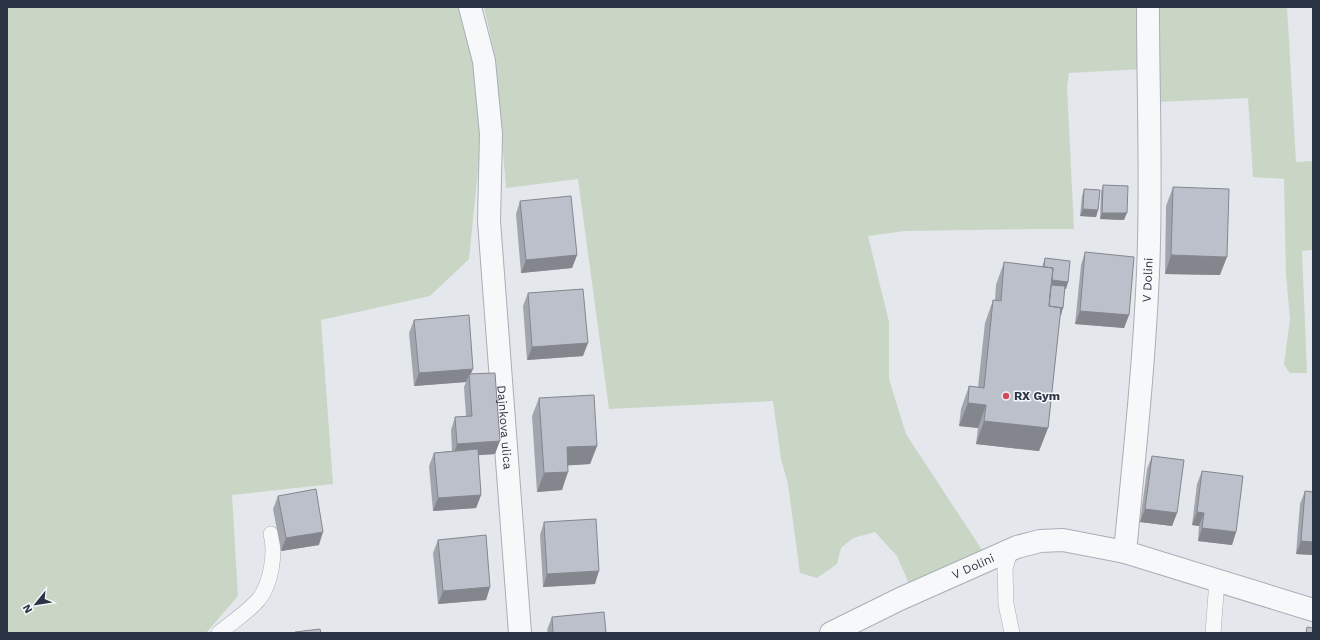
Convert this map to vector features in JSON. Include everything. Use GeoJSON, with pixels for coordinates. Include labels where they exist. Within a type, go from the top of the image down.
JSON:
{"type":"FeatureCollection","features":[{"type":"Feature","properties":{"kind":"street","name":"Dajnkova ulica"},"geometry":{"type":"LineString","coordinates":[[470,7],[484,61],[491,134],[489,221],[520,633]]}},
{"type":"Feature","properties":{"kind":"street","name":"V Dolini"},"geometry":{"type":"LineString","coordinates":[[1125,552],[1145,346],[1150,142],[1148,7]]}},
{"type":"Feature","properties":{"kind":"street","name":"V Dolini"},"geometry":{"type":"LineString","coordinates":[[830,633],[900,599],[1010,550],[1040,541],[1063,540],[1125,552],[1313,610]]}},
{"type":"Feature","properties":{"kind":"lane"},"geometry":{"type":"LineString","coordinates":[[219,633],[260,598],[270,574],[274,553],[274,543],[271,534]]}},
{"type":"Feature","properties":{"kind":"lane"},"geometry":{"type":"LineString","coordinates":[[1010,550],[1005,569],[1006,604],[1012,633]]}},
{"type":"Feature","properties":{"kind":"lane"},"geometry":{"type":"LineString","coordinates":[[1213,633],[1217,580]]}},
{"type":"Feature","properties":{"kind":"green space"},"geometry":{"type":"Polygon","coordinates":[[[7,7],[460,7],[476,66],[482,132],[469,259],[430,296],[321,320],[333,484],[232,495],[238,596],[206,633],[7,633],[7,7]]]}},
{"type":"Feature","properties":{"kind":"green space"},"geometry":{"type":"Polygon","coordinates":[[[484,7],[1140,7],[1142,69],[1069,73],[1067,87],[1074,229],[904,231],[868,236],[889,322],[889,379],[906,434],[982,550],[910,586],[897,556],[875,532],[853,538],[841,548],[837,564],[817,578],[800,573],[788,484],[781,459],[773,401],[609,409],[578,179],[506,188],[495,56],[484,7]]]}},
{"type":"Feature","properties":{"kind":"green space"},"geometry":{"type":"Polygon","coordinates":[[[1155,7],[1287,7],[1296,162],[1313,161],[1313,250],[1302,251],[1307,373],[1290,373],[1284,365],[1290,319],[1286,274],[1284,179],[1253,177],[1248,98],[1156,102],[1155,7]]]}},
{"type":"Feature","properties":{"kind":"building"},"geometry":{"type":"Polygon","coordinates":[[[1103,185],[1128,186],[1127,213],[1102,213],[1103,185]]]}},
{"type":"Feature","properties":{"kind":"building"},"geometry":{"type":"Polygon","coordinates":[[[1173,187],[1229,189],[1227,257],[1171,255],[1173,187]]]}},
{"type":"Feature","properties":{"kind":"building"},"geometry":{"type":"Polygon","coordinates":[[[1084,189],[1100,190],[1098,210],[1083,209],[1084,189]]]}},
{"type":"Feature","properties":{"kind":"building"},"geometry":{"type":"Polygon","coordinates":[[[571,196],[577,255],[526,260],[520,201],[571,196]]]}},
{"type":"Feature","properties":{"kind":"building"},"geometry":{"type":"Polygon","coordinates":[[[1085,252],[1134,257],[1129,315],[1080,311],[1085,252]]]}},
{"type":"Feature","properties":{"kind":"building"},"geometry":{"type":"Polygon","coordinates":[[[1045,258],[1070,261],[1068,282],[1052,280],[1053,268],[1044,267],[1045,258]]]}},
{"type":"Feature","properties":{"kind":"building"},"geometry":{"type":"Polygon","coordinates":[[[1004,262],[1053,268],[1049,306],[1061,308],[1048,428],[984,421],[986,405],[968,403],[969,386],[984,388],[993,300],[1001,301],[1004,262]]]}},
{"type":"Feature","properties":{"kind":"building"},"geometry":{"type":"Polygon","coordinates":[[[1051,285],[1065,286],[1063,308],[1049,306],[1051,285]]]}},
{"type":"Feature","properties":{"kind":"building"},"geometry":{"type":"Polygon","coordinates":[[[583,289],[588,343],[532,347],[528,293],[583,289]]]}},
{"type":"Feature","properties":{"kind":"building"},"geometry":{"type":"Polygon","coordinates":[[[469,315],[473,369],[419,373],[414,320],[469,315]]]}},
{"type":"Feature","properties":{"kind":"building"},"geometry":{"type":"Polygon","coordinates":[[[495,373],[500,441],[457,444],[455,417],[472,416],[469,374],[495,373]]]}},
{"type":"Feature","properties":{"kind":"building"},"geometry":{"type":"Polygon","coordinates":[[[594,395],[597,446],[567,447],[568,472],[544,473],[539,398],[594,395]]]}},
{"type":"Feature","properties":{"kind":"building"},"geometry":{"type":"Polygon","coordinates":[[[478,449],[481,495],[438,498],[434,453],[478,449]]]}},
{"type":"Feature","properties":{"kind":"building"},"geometry":{"type":"Polygon","coordinates":[[[1152,456],[1184,460],[1177,513],[1145,509],[1152,456]]]}},
{"type":"Feature","properties":{"kind":"building"},"geometry":{"type":"Polygon","coordinates":[[[1202,471],[1243,476],[1236,532],[1202,528],[1204,513],[1197,512],[1202,471]]]}},
{"type":"Feature","properties":{"kind":"building"},"geometry":{"type":"Polygon","coordinates":[[[316,489],[323,532],[286,538],[278,496],[316,489]]]}},
{"type":"Feature","properties":{"kind":"building"},"geometry":{"type":"Polygon","coordinates":[[[1305,491],[1313,492],[1313,542],[1301,541],[1305,491]]]}},
{"type":"Feature","properties":{"kind":"building"},"geometry":{"type":"Polygon","coordinates":[[[596,519],[599,571],[547,574],[544,522],[596,519]]]}},
{"type":"Feature","properties":{"kind":"building"},"geometry":{"type":"Polygon","coordinates":[[[486,535],[490,587],[443,591],[438,540],[486,535]]]}},
{"type":"Feature","properties":{"kind":"building"},"geometry":{"type":"Polygon","coordinates":[[[604,612],[606,633],[553,633],[552,617],[604,612]]]}},
{"type":"Feature","properties":{"kind":"building"},"geometry":{"type":"Polygon","coordinates":[[[1307,627],[1313,628],[1313,633],[1306,633],[1307,627]]]}},
{"type":"Feature","properties":{"kind":"building"},"geometry":{"type":"Polygon","coordinates":[[[320,629],[321,633],[295,633],[295,632],[320,629]]]}},
{"type":"Feature","properties":{"kind":"place","name":"RX Gym"},"geometry":{"type":"Point","coordinates":[1006,396]}}]}
